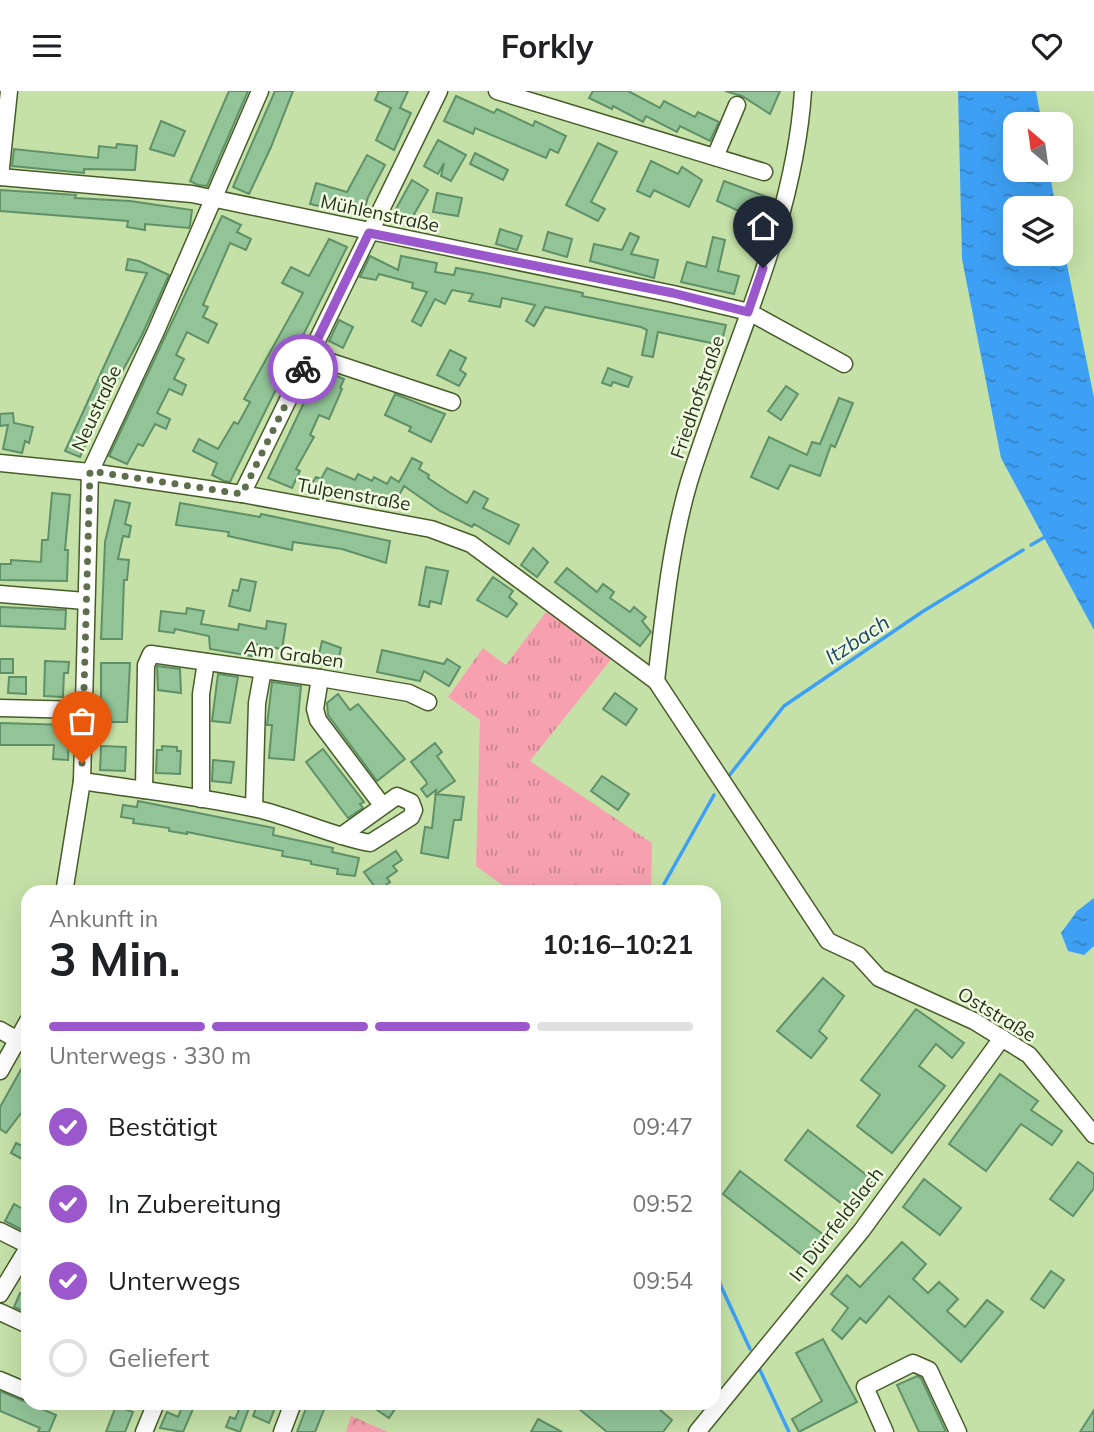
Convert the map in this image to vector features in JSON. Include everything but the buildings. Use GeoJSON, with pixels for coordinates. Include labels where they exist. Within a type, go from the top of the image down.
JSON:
{"type":"FeatureCollection","features":[{"type":"Feature","properties":{"kind":"street"},"geometry":{"type":"LineString","coordinates":[[0,177],[9,91]]}},
{"type":"Feature","properties":{"kind":"street","name":"Neustraße"},"geometry":{"type":"LineString","coordinates":[[65,885],[82,781],[90,471],[215,199],[260,91]]}},
{"type":"Feature","properties":{"kind":"street"},"geometry":{"type":"LineString","coordinates":[[242,494],[439,91]]}},
{"type":"Feature","properties":{"kind":"street"},"geometry":{"type":"LineString","coordinates":[[497,91],[764,172]]}},
{"type":"Feature","properties":{"kind":"street","name":"Friedhofstraße"},"geometry":{"type":"LineString","coordinates":[[656,681],[680,516],[790,179],[803,91]]}},
{"type":"Feature","properties":{"kind":"street"},"geometry":{"type":"LineString","coordinates":[[715,157],[737,105]]}},
{"type":"Feature","properties":{"kind":"street","name":"Mühlenstraße"},"geometry":{"type":"LineString","coordinates":[[0,177],[166,191],[215,199],[369,233],[673,293],[748,312],[844,363]]}},
{"type":"Feature","properties":{"kind":"street"},"geometry":{"type":"LineString","coordinates":[[310,355],[452,403]]}},
{"type":"Feature","properties":{"kind":"street","name":"Tulpenstraße"},"geometry":{"type":"LineString","coordinates":[[0,463],[90,471],[242,494],[451,534],[471,544],[656,681]]}},
{"type":"Feature","properties":{"kind":"street"},"geometry":{"type":"LineString","coordinates":[[0,594],[86,601]]}},
{"type":"Feature","properties":{"kind":"street","name":"Am Graben"},"geometry":{"type":"LineString","coordinates":[[144,790],[146,665],[151,654],[409,693],[428,702]]}},
{"type":"Feature","properties":{"kind":"street"},"geometry":{"type":"LineString","coordinates":[[201,799],[201,694],[206,662]]}},
{"type":"Feature","properties":{"kind":"street"},"geometry":{"type":"LineString","coordinates":[[254,808],[257,703],[263,670]]}},
{"type":"Feature","properties":{"kind":"street"},"geometry":{"type":"LineString","coordinates":[[320,678],[315,709],[318,720],[382,805]]}},
{"type":"Feature","properties":{"kind":"street","name":"Oststraße"},"geometry":{"type":"LineString","coordinates":[[656,681],[828,941],[858,955],[879,978],[952,1010],[1029,1055],[1094,1135]]}},
{"type":"Feature","properties":{"kind":"street"},"geometry":{"type":"LineString","coordinates":[[0,708],[84,710]]}},
{"type":"Feature","properties":{"kind":"street"},"geometry":{"type":"LineString","coordinates":[[82,781],[254,808],[290,817],[341,836],[370,843],[411,817],[414,810],[411,802],[397,796],[341,836]]}},
{"type":"Feature","properties":{"kind":"street"},"geometry":{"type":"LineString","coordinates":[[0,1030],[21,1043]]}},
{"type":"Feature","properties":{"kind":"street","name":"In Dürrfeldslach"},"geometry":{"type":"LineString","coordinates":[[721,1403],[862,1230],[1003,1038]]}},
{"type":"Feature","properties":{"kind":"street"},"geometry":{"type":"LineString","coordinates":[[0,1071],[21,1046]]}},
{"type":"Feature","properties":{"kind":"street"},"geometry":{"type":"LineString","coordinates":[[0,1231],[21,1242]]}},
{"type":"Feature","properties":{"kind":"street"},"geometry":{"type":"LineString","coordinates":[[0,1294],[21,1258]]}},
{"type":"Feature","properties":{"kind":"street"},"geometry":{"type":"LineString","coordinates":[[0,1312],[21,1322]]}},
{"type":"Feature","properties":{"kind":"street"},"geometry":{"type":"LineString","coordinates":[[885,1432],[865,1387],[913,1363],[929,1370],[958,1432]]}},
{"type":"Feature","properties":{"kind":"street"},"geometry":{"type":"LineString","coordinates":[[0,1380],[21,1389]]}},
{"type":"Feature","properties":{"kind":"street"},"geometry":{"type":"LineString","coordinates":[[144,1432],[153,1410]]}},
{"type":"Feature","properties":{"kind":"street"},"geometry":{"type":"LineString","coordinates":[[282,1432],[290,1410]]}},
{"type":"Feature","properties":{"kind":"street","name":"In Dürrfeldslach"},"geometry":{"type":"LineString","coordinates":[[697,1432],[715,1410]]}},
{"type":"Feature","properties":{"kind":"green space"},"geometry":{"type":"Polygon","coordinates":[[[546,612],[613,657],[530,761],[652,843],[651,885],[502,885],[476,866],[480,720],[448,697],[483,648],[506,665],[546,612]]]}},
{"type":"Feature","properties":{"kind":"green space"},"geometry":{"type":"Polygon","coordinates":[[[351,1416],[388,1432],[346,1432],[351,1416]]]}},
{"type":"Feature","properties":{"kind":"water"},"geometry":{"type":"Polygon","coordinates":[[[958,91],[1036,91],[1040,112],[1003,112],[1003,182],[1051,182],[1054,196],[1003,196],[1003,266],[1067,266],[1094,398],[1094,630],[1001,458],[962,259],[958,91]]]}},
{"type":"Feature","properties":{"kind":"water"},"geometry":{"type":"Polygon","coordinates":[[[1094,898],[1094,946],[1084,955],[1068,951],[1061,933],[1077,911],[1094,898]]]}},
{"type":"Feature","properties":{"kind":"waterway","name":"Itzbach"},"geometry":{"type":"LineString","coordinates":[[1031,545],[1045,537]]}},
{"type":"Feature","properties":{"kind":"waterway","name":"Itzbach"},"geometry":{"type":"LineString","coordinates":[[728,777],[784,706],[922,612],[1023,550]]}},
{"type":"Feature","properties":{"kind":"waterway","name":"Itzbach"},"geometry":{"type":"LineString","coordinates":[[664,885],[714,795]]}},
{"type":"Feature","properties":{"kind":"waterway","name":"Itzbach"},"geometry":{"type":"LineString","coordinates":[[721,1286],[750,1349]]}},
{"type":"Feature","properties":{"kind":"waterway","name":"Itzbach"},"geometry":{"type":"LineString","coordinates":[[759,1368],[789,1432]]}},
{"type":"Feature","properties":{"kind":"way so far"},"geometry":{"type":"LineString","coordinates":[[82,763],[87,485],[90,471],[242,494],[303,369]]}},
{"type":"Feature","properties":{"kind":"route"},"geometry":{"type":"LineString","coordinates":[[303,369],[369,233],[673,293],[748,312],[763,268]]}}]}
